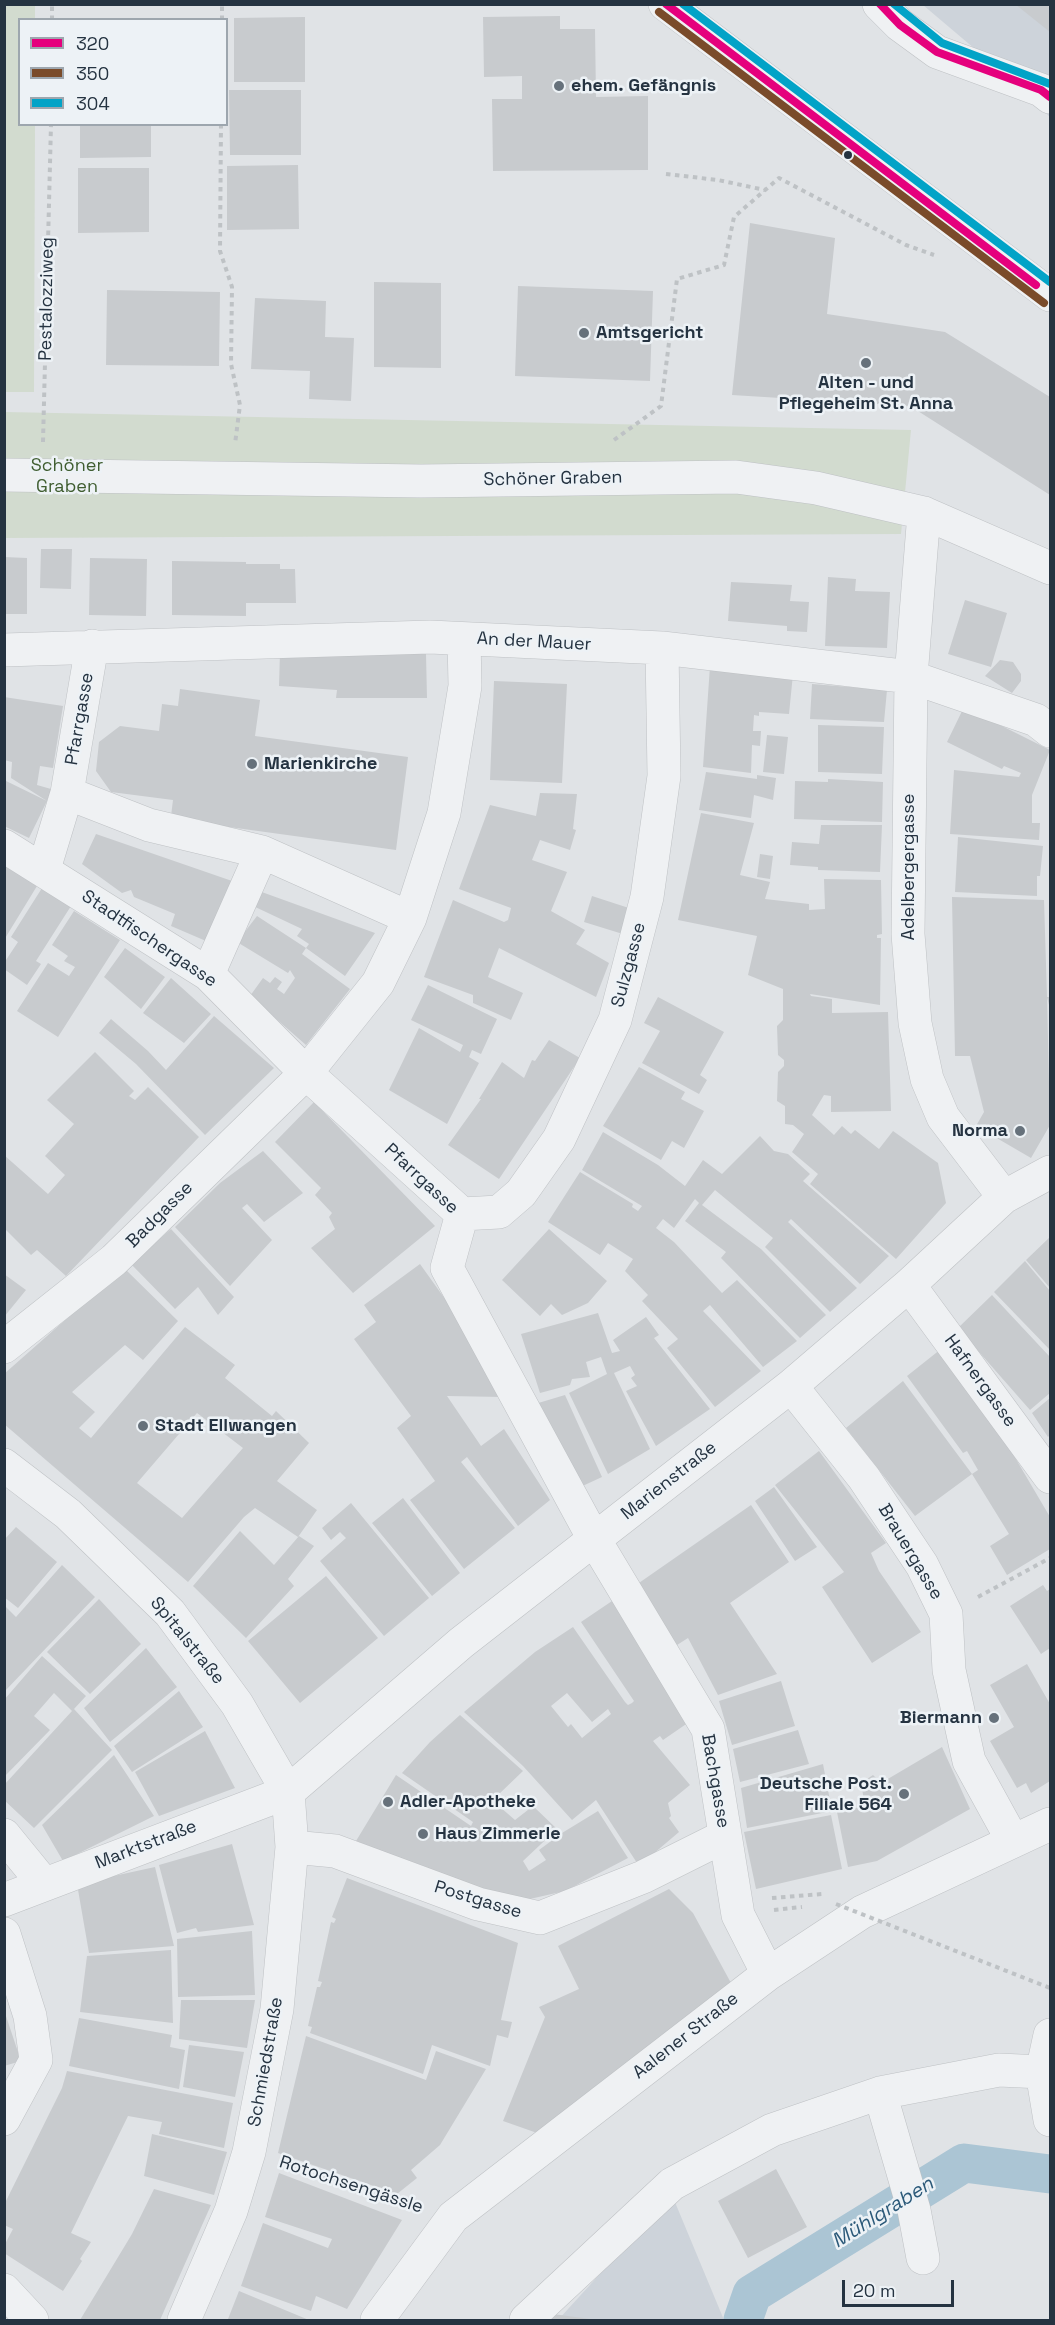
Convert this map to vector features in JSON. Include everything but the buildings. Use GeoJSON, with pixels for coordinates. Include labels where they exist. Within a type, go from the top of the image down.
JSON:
{"type":"FeatureCollection","features":[{"type":"Feature","properties":{"kind":"street"},"geometry":{"type":"LineString","coordinates":[[665,4],[959,225],[1046,282]]}},
{"type":"Feature","properties":{"kind":"street"},"geometry":{"type":"LineString","coordinates":[[879,4],[900,25],[937,52],[1041,90],[1050,97]]}},
{"type":"Feature","properties":{"kind":"street","name":"Schöner Graben"},"geometry":{"type":"LineString","coordinates":[[4,475],[421,481],[736,477],[816,488],[924,513],[1050,568]]}},
{"type":"Feature","properties":{"kind":"street","name":"Adelbergergasse"},"geometry":{"type":"LineString","coordinates":[[924,513],[911,677],[908,934],[915,1023],[927,1079],[943,1118],[1004,1197]]}},
{"type":"Feature","properties":{"kind":"street"},"geometry":{"type":"LineString","coordinates":[[306,1072],[378,983],[410,918],[444,813],[465,686],[464,639]]}},
{"type":"Feature","properties":{"kind":"street","name":"An der Mauer"},"geometry":{"type":"LineString","coordinates":[[4,650],[92,646],[464,639],[662,648],[911,677],[1036,720],[1050,731]]}},
{"type":"Feature","properties":{"kind":"street","name":"Pfarrgasse"},"geometry":{"type":"LineString","coordinates":[[44,869],[67,793],[92,646]]}},
{"type":"Feature","properties":{"kind":"street","name":"Sulzgasse"},"geometry":{"type":"LineString","coordinates":[[462,1214],[499,1212],[521,1193],[559,1139],[615,1020],[647,897],[664,776],[662,648]]}},
{"type":"Feature","properties":{"kind":"street"},"geometry":{"type":"LineString","coordinates":[[67,793],[149,825],[262,852],[410,918]]}},
{"type":"Feature","properties":{"kind":"street","name":"Stadtfischergasse"},"geometry":{"type":"LineString","coordinates":[[4,846],[208,974],[306,1072]]}},
{"type":"Feature","properties":{"kind":"street"},"geometry":{"type":"LineString","coordinates":[[208,974],[262,852]]}},
{"type":"Feature","properties":{"kind":"street","name":"Pfarrgasse"},"geometry":{"type":"LineString","coordinates":[[306,1072],[462,1214],[447,1268],[594,1539]]}},
{"type":"Feature","properties":{"kind":"street","name":"Badgasse"},"geometry":{"type":"LineString","coordinates":[[4,1347],[114,1260],[306,1072]]}},
{"type":"Feature","properties":{"kind":"street","name":"Marienstraße"},"geometry":{"type":"LineString","coordinates":[[288,1792],[461,1643],[791,1386],[909,1285],[1004,1197],[1050,1172]]}},
{"type":"Feature","properties":{"kind":"street","name":"Hafnergasse"},"geometry":{"type":"LineString","coordinates":[[909,1285],[1050,1478]]}},
{"type":"Feature","properties":{"kind":"street","name":"Brauergasse"},"geometry":{"type":"LineString","coordinates":[[791,1386],[864,1478],[922,1565],[946,1614],[949,1670],[969,1761],[1013,1841]]}},
{"type":"Feature","properties":{"kind":"street","name":"Spitalstraße"},"geometry":{"type":"LineString","coordinates":[[4,1465],[68,1514],[170,1613],[237,1704],[288,1792]]}},
{"type":"Feature","properties":{"kind":"street","name":"Bachgasse"},"geometry":{"type":"LineString","coordinates":[[594,1539],[708,1729],[738,1916],[768,1974]]}},
{"type":"Feature","properties":{"kind":"street","name":"Schmiedstraße"},"geometry":{"type":"LineString","coordinates":[[184,2320],[231,2211],[249,2152],[277,2009],[292,1847],[288,1792]]}},
{"type":"Feature","properties":{"kind":"street","name":"Marktstraße"},"geometry":{"type":"LineString","coordinates":[[4,1900],[288,1792]]}},
{"type":"Feature","properties":{"kind":"street","name":"Aalener Straße"},"geometry":{"type":"LineString","coordinates":[[377,2320],[453,2217],[768,1974],[862,1912],[1050,1824]]}},
{"type":"Feature","properties":{"kind":"street"},"geometry":{"type":"LineString","coordinates":[[4,1835],[44,1884]]}},
{"type":"Feature","properties":{"kind":"street","name":"Postgasse"},"geometry":{"type":"LineString","coordinates":[[292,1847],[335,1851],[478,1904],[540,1918],[643,1877],[725,1836]]}},
{"type":"Feature","properties":{"kind":"street"},"geometry":{"type":"LineString","coordinates":[[4,1934],[30,2016],[36,2060],[4,2119]]}},
{"type":"Feature","properties":{"kind":"street"},"geometry":{"type":"LineString","coordinates":[[1050,2035],[1042,2072],[1050,2120]]}},
{"type":"Feature","properties":{"kind":"street"},"geometry":{"type":"LineString","coordinates":[[526,2320],[672,2184],[772,2130],[880,2093],[999,2070],[1042,2072]]}},
{"type":"Feature","properties":{"kind":"street"},"geometry":{"type":"LineString","coordinates":[[880,2093],[914,2210],[923,2258]]}},
{"type":"Feature","properties":{"kind":"street"},"geometry":{"type":"LineString","coordinates":[[4,2290],[32,2320]]}},
{"type":"Feature","properties":{"kind":"path","name":"Pestalozziweg"},"geometry":{"type":"LineString","coordinates":[[45,474],[43,431],[51,126]]}},
{"type":"Feature","properties":{"kind":"path"},"geometry":{"type":"LineString","coordinates":[[221,126],[220,251],[232,287],[231,364],[240,405],[231,477]]}},
{"type":"Feature","properties":{"kind":"path"},"geometry":{"type":"LineString","coordinates":[[666,174],[718,180],[765,190]]}},
{"type":"Feature","properties":{"kind":"path"},"geometry":{"type":"LineString","coordinates":[[604,441],[616,440],[661,406],[677,279],[723,265],[734,217],[779,178],[906,245],[937,256],[959,225]]}},
{"type":"Feature","properties":{"kind":"path"},"geometry":{"type":"LineString","coordinates":[[946,1614],[1050,1558]]}},
{"type":"Feature","properties":{"kind":"path"},"geometry":{"type":"LineString","coordinates":[[768,1899],[827,1893]]}},
{"type":"Feature","properties":{"kind":"path"},"geometry":{"type":"LineString","coordinates":[[836,1904],[1050,1988]]}},
{"type":"Feature","properties":{"kind":"path","name":"Rotochsengässle"},"geometry":{"type":"LineString","coordinates":[[249,2152],[453,2217]]}},
{"type":"Feature","properties":{"kind":"shaded area"},"geometry":{"type":"Polygon","coordinates":[[[923,5],[1050,5],[1050,117],[1008,77],[923,5]]]}},
{"type":"Feature","properties":{"kind":"shaded area"},"geometry":{"type":"Polygon","coordinates":[[[672,2195],[724,2320],[558,2320],[672,2195]]]}},
{"type":"Feature","properties":{"kind":"green space"},"geometry":{"type":"Polygon","coordinates":[[[5,4],[35,5],[35,18],[18,18],[18,126],[35,126],[34,392],[5,392],[5,4]]]}},
{"type":"Feature","properties":{"kind":"green space","name":"Schöner Graben"},"geometry":{"type":"Polygon","coordinates":[[[5,412],[911,430],[901,534],[5,538],[5,412]]]}},
{"type":"Feature","properties":{"kind":"waterway","name":"Mühlgraben"},"geometry":{"type":"LineString","coordinates":[[743,2320],[752,2294],[964,2163],[1050,2174]]}},
{"type":"Feature","properties":{"kind":"transit line","name":"320"},"geometry":{"type":"LineString","coordinates":[[666,4],[1036,285]]}},
{"type":"Feature","properties":{"kind":"transit line","name":"304"},"geometry":{"type":"LineString","coordinates":[[683,4],[1050,282]]}},
{"type":"Feature","properties":{"kind":"transit line","name":"320"},"geometry":{"type":"LineString","coordinates":[[880,4],[900,25],[937,52],[1041,90],[1050,97]]}},
{"type":"Feature","properties":{"kind":"transit line","name":"304"},"geometry":{"type":"LineString","coordinates":[[894,4],[942,43],[1050,84]]}},
{"type":"Feature","properties":{"kind":"transit line","name":"350"},"geometry":{"type":"LineString","coordinates":[[659,12],[1044,303]]}},
{"type":"Feature","properties":{"kind":"place","name":"ehem. Gefängnis"},"geometry":{"type":"Point","coordinates":[559,86]}},
{"type":"Feature","properties":{"kind":"place","name":"Amtsgericht"},"geometry":{"type":"Point","coordinates":[584,333]}},
{"type":"Feature","properties":{"kind":"place","name":"Alten - und Pflegeheim St. Anna"},"geometry":{"type":"Point","coordinates":[866,363]}},
{"type":"Feature","properties":{"kind":"place","name":"Marienkirche"},"geometry":{"type":"Point","coordinates":[252,764]}},
{"type":"Feature","properties":{"kind":"place","name":"Norma"},"geometry":{"type":"Point","coordinates":[1020,1131]}},
{"type":"Feature","properties":{"kind":"place","name":"Stadt Ellwangen"},"geometry":{"type":"Point","coordinates":[143,1426]}},
{"type":"Feature","properties":{"kind":"place","name":"Biermann"},"geometry":{"type":"Point","coordinates":[994,1718]}},
{"type":"Feature","properties":{"kind":"place","name":"Deutsche Post. Filiale 564"},"geometry":{"type":"Point","coordinates":[904,1794]}},
{"type":"Feature","properties":{"kind":"place","name":"Adler-Apotheke"},"geometry":{"type":"Point","coordinates":[388,1802]}},
{"type":"Feature","properties":{"kind":"place","name":"Haus Zimmerle"},"geometry":{"type":"Point","coordinates":[423,1834]}}]}
